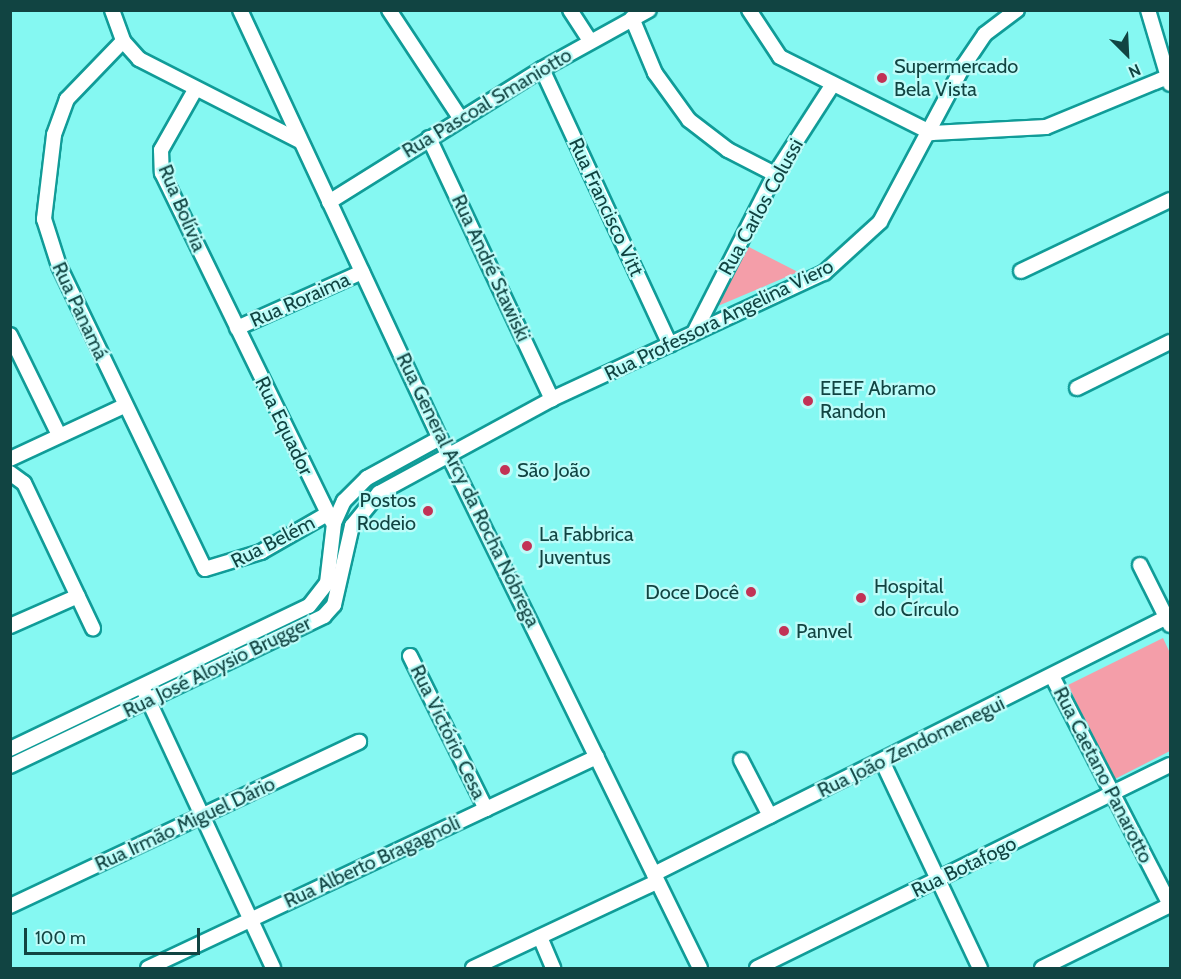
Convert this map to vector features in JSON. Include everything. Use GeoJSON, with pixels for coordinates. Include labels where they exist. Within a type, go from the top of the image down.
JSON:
{"type":"FeatureCollection","features":[{"type":"Feature","properties":{"kind":"street"},"geometry":{"type":"LineString","coordinates":[[112,10],[123,41],[139,59],[195,90],[300,141]]}},
{"type":"Feature","properties":{"kind":"street","name":"Rua General Arcy da Rocha Nóbrega"},"geometry":{"type":"LineString","coordinates":[[240,10],[440,438],[699,969]]}},
{"type":"Feature","properties":{"kind":"street"},"geometry":{"type":"LineString","coordinates":[[389,10],[461,119]]}},
{"type":"Feature","properties":{"kind":"street"},"geometry":{"type":"LineString","coordinates":[[570,10],[590,41]]}},
{"type":"Feature","properties":{"kind":"street","name":"Rua Pascoal Smaniotto"},"geometry":{"type":"LineString","coordinates":[[329,202],[542,69],[649,10]]}},
{"type":"Feature","properties":{"kind":"street"},"geometry":{"type":"LineString","coordinates":[[749,10],[771,50],[833,84],[932,133],[1046,127],[1170,79],[1148,10]]}},
{"type":"Feature","properties":{"kind":"street","name":"Rua Professora Angelina Viero"},"geometry":{"type":"LineString","coordinates":[[448,453],[552,399],[824,273],[855,250],[880,222],[932,133],[985,34],[1016,11]]}},
{"type":"Feature","properties":{"kind":"street"},"geometry":{"type":"LineString","coordinates":[[632,18],[655,73],[689,120],[728,150],[775,174]]}},
{"type":"Feature","properties":{"kind":"street","name":"Rua Panamá"},"geometry":{"type":"LineString","coordinates":[[123,41],[67,99],[54,135],[44,219],[59,266],[199,563],[211,571],[220,569]]}},
{"type":"Feature","properties":{"kind":"street","name":"Rua Francisco Vitt"},"geometry":{"type":"LineString","coordinates":[[542,69],[670,345]]}},
{"type":"Feature","properties":{"kind":"street","name":"Rua Carlos Colussi"},"geometry":{"type":"LineString","coordinates":[[694,333],[775,174],[833,84]]}},
{"type":"Feature","properties":{"kind":"street","name":"Rua Bolívia"},"geometry":{"type":"LineString","coordinates":[[195,90],[159,161],[237,328]]}},
{"type":"Feature","properties":{"kind":"street","name":"Rua André Stawiski"},"geometry":{"type":"LineString","coordinates":[[429,138],[552,399]]}},
{"type":"Feature","properties":{"kind":"street"},"geometry":{"type":"LineString","coordinates":[[1021,272],[1170,200]]}},
{"type":"Feature","properties":{"kind":"street","name":"Rua Roraima"},"geometry":{"type":"LineString","coordinates":[[237,328],[362,272]]}},
{"type":"Feature","properties":{"kind":"street","name":"Rua Equador"},"geometry":{"type":"LineString","coordinates":[[237,328],[330,518]]}},
{"type":"Feature","properties":{"kind":"street"},"geometry":{"type":"LineString","coordinates":[[10,334],[59,435]]}},
{"type":"Feature","properties":{"kind":"street"},"geometry":{"type":"LineString","coordinates":[[1077,388],[1170,342]]}},
{"type":"Feature","properties":{"kind":"street"},"geometry":{"type":"LineString","coordinates":[[10,459],[124,406]]}},
{"type":"Feature","properties":{"kind":"street","name":"Rua José Aloysio Brugger"},"geometry":{"type":"LineString","coordinates":[[10,766],[306,627],[334,605],[330,518],[367,478],[440,438]]}},
{"type":"Feature","properties":{"kind":"street","name":"Rua José Aloysio Brugger"},"geometry":{"type":"LineString","coordinates":[[10,749],[298,613],[333,584],[348,536],[359,511],[379,493],[448,453]]}},
{"type":"Feature","properties":{"kind":"street"},"geometry":{"type":"LineString","coordinates":[[10,473],[24,483],[93,628]]}},
{"type":"Feature","properties":{"kind":"street"},"geometry":{"type":"LineString","coordinates":[[367,478],[379,493]]}},
{"type":"Feature","properties":{"kind":"street"},"geometry":{"type":"LineString","coordinates":[[10,489],[24,483]]}},
{"type":"Feature","properties":{"kind":"street"},"geometry":{"type":"LineString","coordinates":[[330,518],[348,536]]}},
{"type":"Feature","properties":{"kind":"street","name":"Rua Belém"},"geometry":{"type":"LineString","coordinates":[[220,569],[330,518]]}},
{"type":"Feature","properties":{"kind":"street"},"geometry":{"type":"LineString","coordinates":[[1140,565],[1169,621]]}},
{"type":"Feature","properties":{"kind":"street"},"geometry":{"type":"LineString","coordinates":[[10,626],[78,596]]}},
{"type":"Feature","properties":{"kind":"street"},"geometry":{"type":"LineString","coordinates":[[298,613],[306,627]]}},
{"type":"Feature","properties":{"kind":"street","name":"Rua João Zendomenegui"},"geometry":{"type":"LineString","coordinates":[[473,969],[656,878],[770,816],[883,763],[1052,676],[1169,621]]}},
{"type":"Feature","properties":{"kind":"street"},"geometry":{"type":"LineString","coordinates":[[261,630],[267,646]]}},
{"type":"Feature","properties":{"kind":"street","name":"Rua Victório Cesa"},"geometry":{"type":"LineString","coordinates":[[410,656],[486,809]]}},
{"type":"Feature","properties":{"kind":"street","name":"Rua Caetano Panarotto"},"geometry":{"type":"LineString","coordinates":[[1052,676],[1111,795],[1170,905]]}},
{"type":"Feature","properties":{"kind":"street"},"geometry":{"type":"LineString","coordinates":[[142,687],[273,969]]}},
{"type":"Feature","properties":{"kind":"street","name":"Rua Irmão Miguel Dário"},"geometry":{"type":"LineString","coordinates":[[10,906],[359,742]]}},
{"type":"Feature","properties":{"kind":"street","name":"Rua Alberto Bragagnoli"},"geometry":{"type":"LineString","coordinates":[[148,969],[597,757]]}},
{"type":"Feature","properties":{"kind":"street"},"geometry":{"type":"LineString","coordinates":[[741,760],[770,816]]}},
{"type":"Feature","properties":{"kind":"street"},"geometry":{"type":"LineString","coordinates":[[883,763],[935,881],[980,969]]}},
{"type":"Feature","properties":{"kind":"street","name":"Rua Botafogo"},"geometry":{"type":"LineString","coordinates":[[757,969],[1170,765]]}},
{"type":"Feature","properties":{"kind":"street"},"geometry":{"type":"LineString","coordinates":[[1042,969],[1170,905]]}},
{"type":"Feature","properties":{"kind":"street"},"geometry":{"type":"LineString","coordinates":[[540,937],[553,969]]}},
{"type":"Feature","properties":{"kind":"shaded area"},"geometry":{"type":"Polygon","coordinates":[[[747,246],[798,272],[713,308],[747,246]]]}},
{"type":"Feature","properties":{"kind":"shaded area"},"geometry":{"type":"Polygon","coordinates":[[[1163,638],[1170,653],[1170,751],[1113,780],[1068,685],[1163,638]]]}},
{"type":"Feature","properties":{"kind":"place","name":"Supermercado Bela Vista"},"geometry":{"type":"Point","coordinates":[882,78]}},
{"type":"Feature","properties":{"kind":"place","name":"EEEF Abramo Randon"},"geometry":{"type":"Point","coordinates":[808,401]}},
{"type":"Feature","properties":{"kind":"place","name":"São João"},"geometry":{"type":"Point","coordinates":[505,470]}},
{"type":"Feature","properties":{"kind":"place","name":"Postos Rodeio"},"geometry":{"type":"Point","coordinates":[428,511]}},
{"type":"Feature","properties":{"kind":"place","name":"La Fabbrica Juventus"},"geometry":{"type":"Point","coordinates":[527,546]}},
{"type":"Feature","properties":{"kind":"place","name":"Doce Docê"},"geometry":{"type":"Point","coordinates":[751,592]}},
{"type":"Feature","properties":{"kind":"place","name":"Hospital do Círculo"},"geometry":{"type":"Point","coordinates":[861,598]}},
{"type":"Feature","properties":{"kind":"place","name":"Panvel"},"geometry":{"type":"Point","coordinates":[784,631]}}]}
